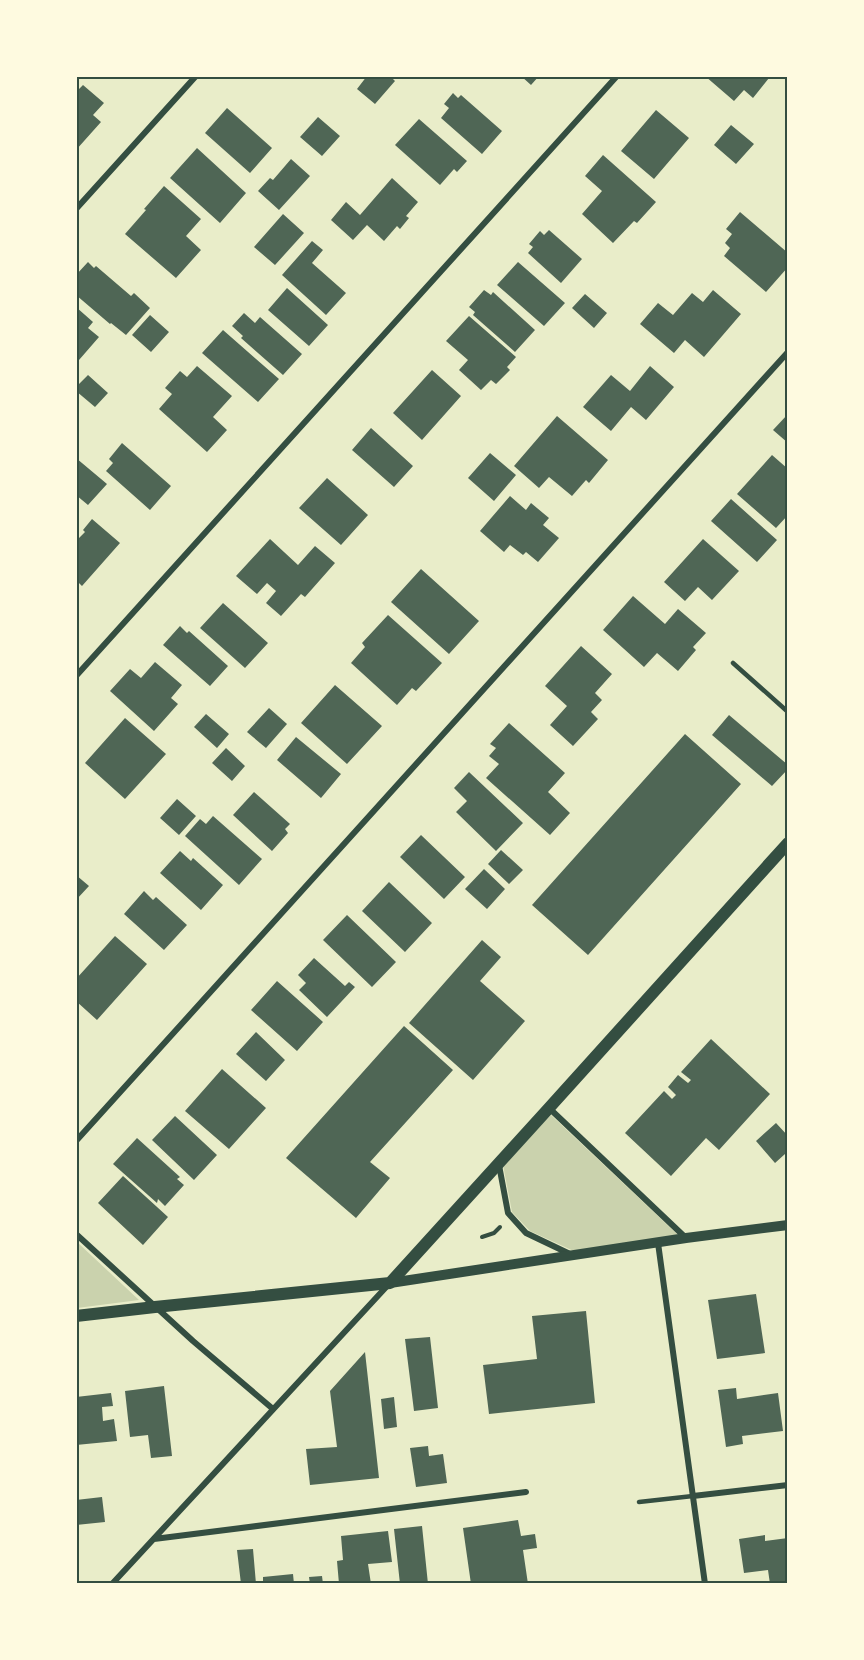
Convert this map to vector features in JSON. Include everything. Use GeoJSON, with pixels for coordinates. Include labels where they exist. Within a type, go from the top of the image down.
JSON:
{"type":"FeatureCollection","features":[{"type":"Feature","properties":{"kind":"main road"},"geometry":{"type":"LineString","coordinates":[[76,1316],[390,1282],[788,843]]}},
{"type":"Feature","properties":{"kind":"street"},"geometry":{"type":"LineString","coordinates":[[76,209],[196,76]]}},
{"type":"Feature","properties":{"kind":"street"},"geometry":{"type":"LineString","coordinates":[[76,676],[617,76]]}},
{"type":"Feature","properties":{"kind":"street"},"geometry":{"type":"LineString","coordinates":[[76,1141],[788,352]]}},
{"type":"Feature","properties":{"kind":"street"},"geometry":{"type":"LineString","coordinates":[[549,1108],[686,1238]]}},
{"type":"Feature","properties":{"kind":"street"},"geometry":{"type":"LineString","coordinates":[[499,1163],[508,1213],[526,1233],[573,1256]]}},
{"type":"Feature","properties":{"kind":"street"},"geometry":{"type":"LineString","coordinates":[[112,1584],[390,1282],[686,1238],[788,1226]]}},
{"type":"Feature","properties":{"kind":"street"},"geometry":{"type":"LineString","coordinates":[[76,1234],[193,1341],[273,1409]]}},
{"type":"Feature","properties":{"kind":"street"},"geometry":{"type":"LineString","coordinates":[[658,1243],[705,1584]]}},
{"type":"Feature","properties":{"kind":"street"},"geometry":{"type":"LineString","coordinates":[[693,1496],[788,1485]]}},
{"type":"Feature","properties":{"kind":"street"},"geometry":{"type":"LineString","coordinates":[[153,1539],[526,1492]]}},
{"type":"Feature","properties":{"kind":"lane"},"geometry":{"type":"LineString","coordinates":[[733,663],[788,712]]}},
{"type":"Feature","properties":{"kind":"lane"},"geometry":{"type":"LineString","coordinates":[[639,1502],[693,1496]]}},
{"type":"Feature","properties":{"kind":"path"},"geometry":{"type":"LineString","coordinates":[[482,1237],[494,1233],[501,1226]]}},
{"type":"Feature","properties":{"kind":"green space"},"geometry":{"type":"Polygon","coordinates":[[[551,1115],[678,1235],[576,1252],[530,1231],[512,1212],[503,1165],[551,1115]]]}},
{"type":"Feature","properties":{"kind":"green space"},"geometry":{"type":"Polygon","coordinates":[[[77,1242],[139,1300],[77,1308],[77,1242]]]}},
{"type":"Feature","properties":{"kind":"building"},"geometry":{"type":"Polygon","coordinates":[[[367,76],[390,76],[395,81],[375,104],[357,89],[367,76]]]}},
{"type":"Feature","properties":{"kind":"building"},"geometry":{"type":"Polygon","coordinates":[[[521,76],[539,76],[531,85],[521,76]]]}},
{"type":"Feature","properties":{"kind":"building"},"geometry":{"type":"Polygon","coordinates":[[[705,76],[767,76],[769,78],[753,98],[744,90],[734,101],[705,76]]]}},
{"type":"Feature","properties":{"kind":"building"},"geometry":{"type":"Polygon","coordinates":[[[83,85],[104,103],[93,115],[101,122],[76,150],[76,92],[83,85]]]}},
{"type":"Feature","properties":{"kind":"building"},"geometry":{"type":"Polygon","coordinates":[[[453,93],[458,98],[461,95],[502,131],[482,154],[441,118],[449,108],[444,104],[453,93]]]}},
{"type":"Feature","properties":{"kind":"building"},"geometry":{"type":"Polygon","coordinates":[[[227,108],[272,148],[250,173],[205,133],[227,108]]]}},
{"type":"Feature","properties":{"kind":"building"},"geometry":{"type":"Polygon","coordinates":[[[656,110],[689,138],[654,179],[621,151],[656,110]]]}},
{"type":"Feature","properties":{"kind":"building"},"geometry":{"type":"Polygon","coordinates":[[[318,117],[340,136],[322,156],[300,137],[318,117]]]}},
{"type":"Feature","properties":{"kind":"building"},"geometry":{"type":"Polygon","coordinates":[[[419,119],[467,161],[457,172],[454,169],[440,185],[395,145],[419,119]]]}},
{"type":"Feature","properties":{"kind":"building"},"geometry":{"type":"Polygon","coordinates":[[[731,125],[754,144],[736,164],[714,145],[731,125]]]}},
{"type":"Feature","properties":{"kind":"building"},"geometry":{"type":"Polygon","coordinates":[[[197,148],[246,193],[220,223],[170,178],[197,148]]]}},
{"type":"Feature","properties":{"kind":"building"},"geometry":{"type":"Polygon","coordinates":[[[603,155],[656,202],[637,223],[634,221],[613,243],[582,214],[602,191],[585,176],[603,155]]]}},
{"type":"Feature","properties":{"kind":"building"},"geometry":{"type":"Polygon","coordinates":[[[291,159],[310,176],[279,210],[258,191],[270,178],[273,180],[291,159]]]}},
{"type":"Feature","properties":{"kind":"building"},"geometry":{"type":"Polygon","coordinates":[[[392,178],[418,202],[406,216],[409,218],[400,229],[397,226],[384,241],[367,225],[353,240],[331,220],[346,202],[360,215],[392,178]]]}},
{"type":"Feature","properties":{"kind":"building"},"geometry":{"type":"Polygon","coordinates":[[[164,186],[201,219],[186,236],[201,250],[176,278],[125,234],[164,186]]]}},
{"type":"Feature","properties":{"kind":"building"},"geometry":{"type":"Polygon","coordinates":[[[740,212],[788,253],[788,267],[766,292],[724,256],[730,248],[725,243],[732,234],[726,229],[740,212]]]}},
{"type":"Feature","properties":{"kind":"building"},"geometry":{"type":"Polygon","coordinates":[[[283,214],[304,233],[275,265],[254,247],[283,214]]]}},
{"type":"Feature","properties":{"kind":"building"},"geometry":{"type":"Polygon","coordinates":[[[549,230],[582,259],[561,283],[528,253],[533,247],[529,244],[540,231],[544,235],[549,230]]]}},
{"type":"Feature","properties":{"kind":"building"},"geometry":{"type":"Polygon","coordinates":[[[312,241],[323,250],[312,263],[346,293],[326,315],[282,275],[312,241]]]}},
{"type":"Feature","properties":{"kind":"building"},"geometry":{"type":"Polygon","coordinates":[[[88,262],[94,268],[96,266],[131,296],[134,293],[150,308],[126,335],[76,295],[76,275],[88,262]]]}},
{"type":"Feature","properties":{"kind":"building"},"geometry":{"type":"Polygon","coordinates":[[[518,262],[565,303],[544,326],[497,285],[518,262]]]}},
{"type":"Feature","properties":{"kind":"building"},"geometry":{"type":"Polygon","coordinates":[[[287,288],[328,325],[309,346],[268,310],[287,288]]]}},
{"type":"Feature","properties":{"kind":"building"},"geometry":{"type":"Polygon","coordinates":[[[484,290],[491,295],[493,292],[535,330],[515,352],[473,315],[475,312],[469,307],[484,290]]]}},
{"type":"Feature","properties":{"kind":"building"},"geometry":{"type":"Polygon","coordinates":[[[713,290],[741,314],[704,357],[685,340],[674,353],[640,324],[658,303],[673,315],[692,293],[703,302],[713,290]]]}},
{"type":"Feature","properties":{"kind":"building"},"geometry":{"type":"Polygon","coordinates":[[[585,294],[607,313],[594,328],[572,308],[585,294]]]}},
{"type":"Feature","properties":{"kind":"building"},"geometry":{"type":"Polygon","coordinates":[[[76,307],[93,322],[88,328],[99,337],[79,360],[76,358],[76,307]]]}},
{"type":"Feature","properties":{"kind":"building"},"geometry":{"type":"Polygon","coordinates":[[[244,313],[255,323],[260,317],[302,354],[283,375],[241,338],[243,336],[232,326],[244,313]]]}},
{"type":"Feature","properties":{"kind":"building"},"geometry":{"type":"Polygon","coordinates":[[[150,315],[169,332],[151,352],[132,335],[150,315]]]}},
{"type":"Feature","properties":{"kind":"building"},"geometry":{"type":"Polygon","coordinates":[[[469,316],[516,357],[507,367],[510,370],[496,384],[491,380],[481,390],[459,370],[468,360],[446,341],[469,316]]]}},
{"type":"Feature","properties":{"kind":"building"},"geometry":{"type":"Polygon","coordinates":[[[223,330],[279,379],[258,402],[202,353],[223,330]]]}},
{"type":"Feature","properties":{"kind":"building"},"geometry":{"type":"Polygon","coordinates":[[[197,366],[232,396],[213,417],[227,430],[207,452],[159,409],[172,394],[165,388],[180,371],[187,377],[197,366]]]}},
{"type":"Feature","properties":{"kind":"building"},"geometry":{"type":"Polygon","coordinates":[[[650,366],[674,387],[646,420],[631,407],[611,431],[583,407],[611,375],[630,391],[650,366]]]}},
{"type":"Feature","properties":{"kind":"building"},"geometry":{"type":"Polygon","coordinates":[[[432,370],[461,396],[422,440],[393,413],[432,370]]]}},
{"type":"Feature","properties":{"kind":"building"},"geometry":{"type":"Polygon","coordinates":[[[88,375],[108,393],[95,407],[76,391],[76,387],[88,375]]]}},
{"type":"Feature","properties":{"kind":"building"},"geometry":{"type":"Polygon","coordinates":[[[788,414],[788,443],[773,430],[788,414]]]}},
{"type":"Feature","properties":{"kind":"building"},"geometry":{"type":"Polygon","coordinates":[[[557,416],[608,460],[589,483],[586,480],[572,496],[549,477],[539,488],[514,466],[557,416]]]}},
{"type":"Feature","properties":{"kind":"building"},"geometry":{"type":"Polygon","coordinates":[[[371,428],[413,466],[394,487],[352,450],[371,428]]]}},
{"type":"Feature","properties":{"kind":"building"},"geometry":{"type":"Polygon","coordinates":[[[122,443],[171,486],[150,510],[106,471],[113,463],[109,459],[122,443]]]}},
{"type":"Feature","properties":{"kind":"building"},"geometry":{"type":"Polygon","coordinates":[[[490,453],[516,475],[494,501],[468,478],[490,453]]]}},
{"type":"Feature","properties":{"kind":"building"},"geometry":{"type":"Polygon","coordinates":[[[772,455],[788,469],[786,486],[788,487],[788,515],[776,528],[737,494],[772,455]]]}},
{"type":"Feature","properties":{"kind":"building"},"geometry":{"type":"Polygon","coordinates":[[[76,458],[107,484],[88,505],[76,495],[76,458]]]}},
{"type":"Feature","properties":{"kind":"building"},"geometry":{"type":"Polygon","coordinates":[[[327,478],[368,515],[341,545],[299,508],[327,478]]]}},
{"type":"Feature","properties":{"kind":"building"},"geometry":{"type":"Polygon","coordinates":[[[510,496],[526,510],[531,503],[549,518],[543,525],[559,538],[538,562],[526,552],[523,555],[510,545],[504,552],[480,531],[510,496]]]}},
{"type":"Feature","properties":{"kind":"building"},"geometry":{"type":"Polygon","coordinates":[[[731,499],[777,540],[757,562],[711,521],[731,499]]]}},
{"type":"Feature","properties":{"kind":"building"},"geometry":{"type":"Polygon","coordinates":[[[92,519],[120,543],[82,586],[76,580],[76,541],[85,532],[83,530],[92,519]]]}},
{"type":"Feature","properties":{"kind":"building"},"geometry":{"type":"Polygon","coordinates":[[[270,539],[298,565],[315,546],[335,563],[305,597],[301,594],[281,616],[266,603],[276,591],[267,583],[257,594],[236,576],[270,539]]]}},
{"type":"Feature","properties":{"kind":"building"},"geometry":{"type":"Polygon","coordinates":[[[703,539],[739,571],[712,600],[698,587],[685,601],[664,582],[703,539]]]}},
{"type":"Feature","properties":{"kind":"building"},"geometry":{"type":"Polygon","coordinates":[[[421,569],[479,621],[449,654],[391,602],[421,569]]]}},
{"type":"Feature","properties":{"kind":"building"},"geometry":{"type":"Polygon","coordinates":[[[633,596],[665,624],[678,609],[706,633],[693,647],[696,650],[678,671],[657,653],[644,667],[603,630],[633,596]]]}},
{"type":"Feature","properties":{"kind":"building"},"geometry":{"type":"Polygon","coordinates":[[[223,603],[268,643],[245,668],[200,628],[223,603]]]}},
{"type":"Feature","properties":{"kind":"building"},"geometry":{"type":"Polygon","coordinates":[[[388,615],[442,663],[416,691],[412,688],[397,705],[351,663],[365,647],[362,643],[388,615]]]}},
{"type":"Feature","properties":{"kind":"building"},"geometry":{"type":"Polygon","coordinates":[[[180,626],[187,633],[189,631],[228,666],[210,686],[163,645],[180,626]]]}},
{"type":"Feature","properties":{"kind":"building"},"geometry":{"type":"Polygon","coordinates":[[[581,646],[612,674],[595,693],[602,700],[591,712],[598,719],[573,746],[550,725],[567,706],[545,686],[581,646]]]}},
{"type":"Feature","properties":{"kind":"building"},"geometry":{"type":"Polygon","coordinates":[[[155,662],[182,685],[171,698],[178,704],[154,731],[110,691],[130,669],[141,678],[155,662]]]}},
{"type":"Feature","properties":{"kind":"building"},"geometry":{"type":"Polygon","coordinates":[[[335,685],[382,726],[347,764],[301,723],[335,685]]]}},
{"type":"Feature","properties":{"kind":"building"},"geometry":{"type":"Polygon","coordinates":[[[269,708],[287,724],[266,748],[247,732],[269,708]]]}},
{"type":"Feature","properties":{"kind":"building"},"geometry":{"type":"Polygon","coordinates":[[[206,714],[229,734],[217,748],[194,727],[206,714]]]}},
{"type":"Feature","properties":{"kind":"building"},"geometry":{"type":"Polygon","coordinates":[[[729,715],[788,765],[788,769],[772,786],[712,735],[729,715]]]}},
{"type":"Feature","properties":{"kind":"building"},"geometry":{"type":"Polygon","coordinates":[[[125,718],[166,754],[125,799],[85,763],[125,718]]]}},
{"type":"Feature","properties":{"kind":"building"},"geometry":{"type":"Polygon","coordinates":[[[509,723],[565,773],[548,792],[570,813],[550,835],[486,778],[499,764],[489,756],[496,748],[490,744],[509,723]]]}},
{"type":"Feature","properties":{"kind":"building"},"geometry":{"type":"Polygon","coordinates":[[[685,734],[741,784],[588,955],[532,905],[685,734]]]}},
{"type":"Feature","properties":{"kind":"building"},"geometry":{"type":"Polygon","coordinates":[[[296,737],[341,774],[321,798],[277,760],[296,737]]]}},
{"type":"Feature","properties":{"kind":"building"},"geometry":{"type":"Polygon","coordinates":[[[226,748],[245,766],[232,781],[212,763],[226,748]]]}},
{"type":"Feature","properties":{"kind":"building"},"geometry":{"type":"Polygon","coordinates":[[[469,772],[523,823],[496,851],[456,812],[467,801],[454,788],[469,772]]]}},
{"type":"Feature","properties":{"kind":"building"},"geometry":{"type":"Polygon","coordinates":[[[254,792],[290,824],[285,829],[288,833],[272,851],[233,815],[254,792]]]}},
{"type":"Feature","properties":{"kind":"building"},"geometry":{"type":"Polygon","coordinates":[[[177,799],[196,816],[179,835],[160,818],[177,799]]]}},
{"type":"Feature","properties":{"kind":"building"},"geometry":{"type":"Polygon","coordinates":[[[213,816],[262,859],[239,885],[185,836],[200,819],[206,824],[213,816]]]}},
{"type":"Feature","properties":{"kind":"building"},"geometry":{"type":"Polygon","coordinates":[[[421,835],[465,877],[444,899],[400,857],[421,835]]]}},
{"type":"Feature","properties":{"kind":"building"},"geometry":{"type":"Polygon","coordinates":[[[501,850],[523,870],[509,884],[488,864],[501,850]]]}},
{"type":"Feature","properties":{"kind":"building"},"geometry":{"type":"Polygon","coordinates":[[[180,851],[191,861],[193,858],[223,885],[201,910],[160,873],[180,851]]]}},
{"type":"Feature","properties":{"kind":"building"},"geometry":{"type":"Polygon","coordinates":[[[484,869],[505,889],[487,909],[465,889],[484,869]]]}},
{"type":"Feature","properties":{"kind":"building"},"geometry":{"type":"Polygon","coordinates":[[[76,875],[89,886],[76,900],[76,875]]]}},
{"type":"Feature","properties":{"kind":"building"},"geometry":{"type":"Polygon","coordinates":[[[389,882],[432,923],[405,952],[362,911],[389,882]]]}},
{"type":"Feature","properties":{"kind":"building"},"geometry":{"type":"Polygon","coordinates":[[[144,891],[153,900],[156,897],[187,925],[164,950],[124,914],[144,891]]]}},
{"type":"Feature","properties":{"kind":"building"},"geometry":{"type":"Polygon","coordinates":[[[347,915],[396,962],[372,987],[323,940],[347,915]]]}},
{"type":"Feature","properties":{"kind":"building"},"geometry":{"type":"Polygon","coordinates":[[[115,936],[147,964],[97,1020],[76,1001],[76,979],[115,936]]]}},
{"type":"Feature","properties":{"kind":"building"},"geometry":{"type":"Polygon","coordinates":[[[482,940],[501,957],[480,981],[525,1021],[473,1080],[409,1023],[482,940]]]}},
{"type":"Feature","properties":{"kind":"building"},"geometry":{"type":"Polygon","coordinates":[[[314,958],[345,986],[349,982],[355,987],[327,1017],[299,990],[306,983],[298,975],[314,958]]]}},
{"type":"Feature","properties":{"kind":"building"},"geometry":{"type":"Polygon","coordinates":[[[277,981],[323,1022],[297,1051],[251,1010],[277,981]]]}},
{"type":"Feature","properties":{"kind":"building"},"geometry":{"type":"Polygon","coordinates":[[[404,1026],[453,1070],[370,1162],[390,1178],[356,1218],[286,1158],[404,1026]]]}},
{"type":"Feature","properties":{"kind":"building"},"geometry":{"type":"Polygon","coordinates":[[[256,1032],[285,1060],[266,1081],[236,1054],[256,1032]]]}},
{"type":"Feature","properties":{"kind":"building"},"geometry":{"type":"Polygon","coordinates":[[[711,1039],[770,1094],[719,1150],[706,1138],[671,1176],[625,1133],[664,1091],[672,1099],[676,1095],[668,1087],[678,1075],[688,1083],[691,1080],[681,1072],[711,1039]]]}},
{"type":"Feature","properties":{"kind":"building"},"geometry":{"type":"Polygon","coordinates":[[[222,1069],[266,1108],[229,1149],[185,1111],[222,1069]]]}},
{"type":"Feature","properties":{"kind":"building"},"geometry":{"type":"Polygon","coordinates":[[[175,1116],[217,1155],[194,1180],[152,1140],[175,1116]]]}},
{"type":"Feature","properties":{"kind":"building"},"geometry":{"type":"Polygon","coordinates":[[[776,1123],[788,1136],[788,1156],[785,1154],[775,1163],[756,1141],[776,1123]]]}},
{"type":"Feature","properties":{"kind":"building"},"geometry":{"type":"Polygon","coordinates":[[[137,1138],[180,1177],[177,1179],[184,1185],[165,1206],[158,1199],[157,1203],[113,1164],[137,1138]]]}},
{"type":"Feature","properties":{"kind":"building"},"geometry":{"type":"Polygon","coordinates":[[[123,1176],[168,1217],[143,1245],[98,1203],[123,1176]]]}},
{"type":"Feature","properties":{"kind":"building"},"geometry":{"type":"Polygon","coordinates":[[[756,1294],[765,1353],[717,1359],[708,1300],[756,1294]]]}},
{"type":"Feature","properties":{"kind":"building"},"geometry":{"type":"Polygon","coordinates":[[[586,1311],[595,1403],[489,1414],[483,1365],[537,1359],[532,1316],[586,1311]]]}},
{"type":"Feature","properties":{"kind":"building"},"geometry":{"type":"Polygon","coordinates":[[[430,1337],[438,1408],[414,1411],[405,1339],[430,1337]]]}},
{"type":"Feature","properties":{"kind":"building"},"geometry":{"type":"Polygon","coordinates":[[[365,1352],[379,1478],[310,1485],[306,1449],[337,1447],[330,1391],[365,1352]]]}},
{"type":"Feature","properties":{"kind":"building"},"geometry":{"type":"Polygon","coordinates":[[[164,1386],[172,1456],[151,1458],[148,1435],[130,1437],[125,1391],[164,1386]]]}},
{"type":"Feature","properties":{"kind":"building"},"geometry":{"type":"Polygon","coordinates":[[[736,1388],[737,1399],[778,1393],[783,1431],[742,1436],[743,1444],[726,1447],[718,1390],[736,1388]]]}},
{"type":"Feature","properties":{"kind":"building"},"geometry":{"type":"Polygon","coordinates":[[[111,1393],[113,1406],[102,1407],[103,1421],[114,1419],[117,1441],[76,1445],[76,1397],[111,1393]]]}},
{"type":"Feature","properties":{"kind":"building"},"geometry":{"type":"Polygon","coordinates":[[[394,1397],[397,1427],[384,1429],[381,1399],[394,1397]]]}},
{"type":"Feature","properties":{"kind":"building"},"geometry":{"type":"Polygon","coordinates":[[[428,1446],[429,1456],[443,1454],[447,1483],[416,1487],[410,1448],[428,1446]]]}},
{"type":"Feature","properties":{"kind":"building"},"geometry":{"type":"Polygon","coordinates":[[[102,1497],[105,1522],[76,1525],[76,1500],[102,1497]]]}},
{"type":"Feature","properties":{"kind":"building"},"geometry":{"type":"Polygon","coordinates":[[[518,1520],[521,1536],[535,1534],[537,1548],[523,1550],[528,1584],[471,1584],[463,1528],[518,1520]]]}},
{"type":"Feature","properties":{"kind":"building"},"geometry":{"type":"Polygon","coordinates":[[[422,1526],[428,1584],[400,1584],[394,1529],[422,1526]]]}},
{"type":"Feature","properties":{"kind":"building"},"geometry":{"type":"Polygon","coordinates":[[[388,1531],[392,1562],[368,1564],[371,1584],[339,1584],[337,1561],[343,1560],[341,1536],[388,1531]]]}},
{"type":"Feature","properties":{"kind":"building"},"geometry":{"type":"Polygon","coordinates":[[[765,1535],[765,1541],[788,1538],[788,1581],[770,1584],[768,1570],[744,1573],[739,1539],[765,1535]]]}},
{"type":"Feature","properties":{"kind":"building"},"geometry":{"type":"Polygon","coordinates":[[[253,1549],[256,1584],[241,1584],[237,1550],[253,1549]]]}},
{"type":"Feature","properties":{"kind":"building"},"geometry":{"type":"Polygon","coordinates":[[[293,1574],[294,1584],[263,1584],[263,1577],[293,1574]]]}},
{"type":"Feature","properties":{"kind":"building"},"geometry":{"type":"Polygon","coordinates":[[[322,1576],[323,1584],[310,1584],[309,1577],[322,1576]]]}}]}
